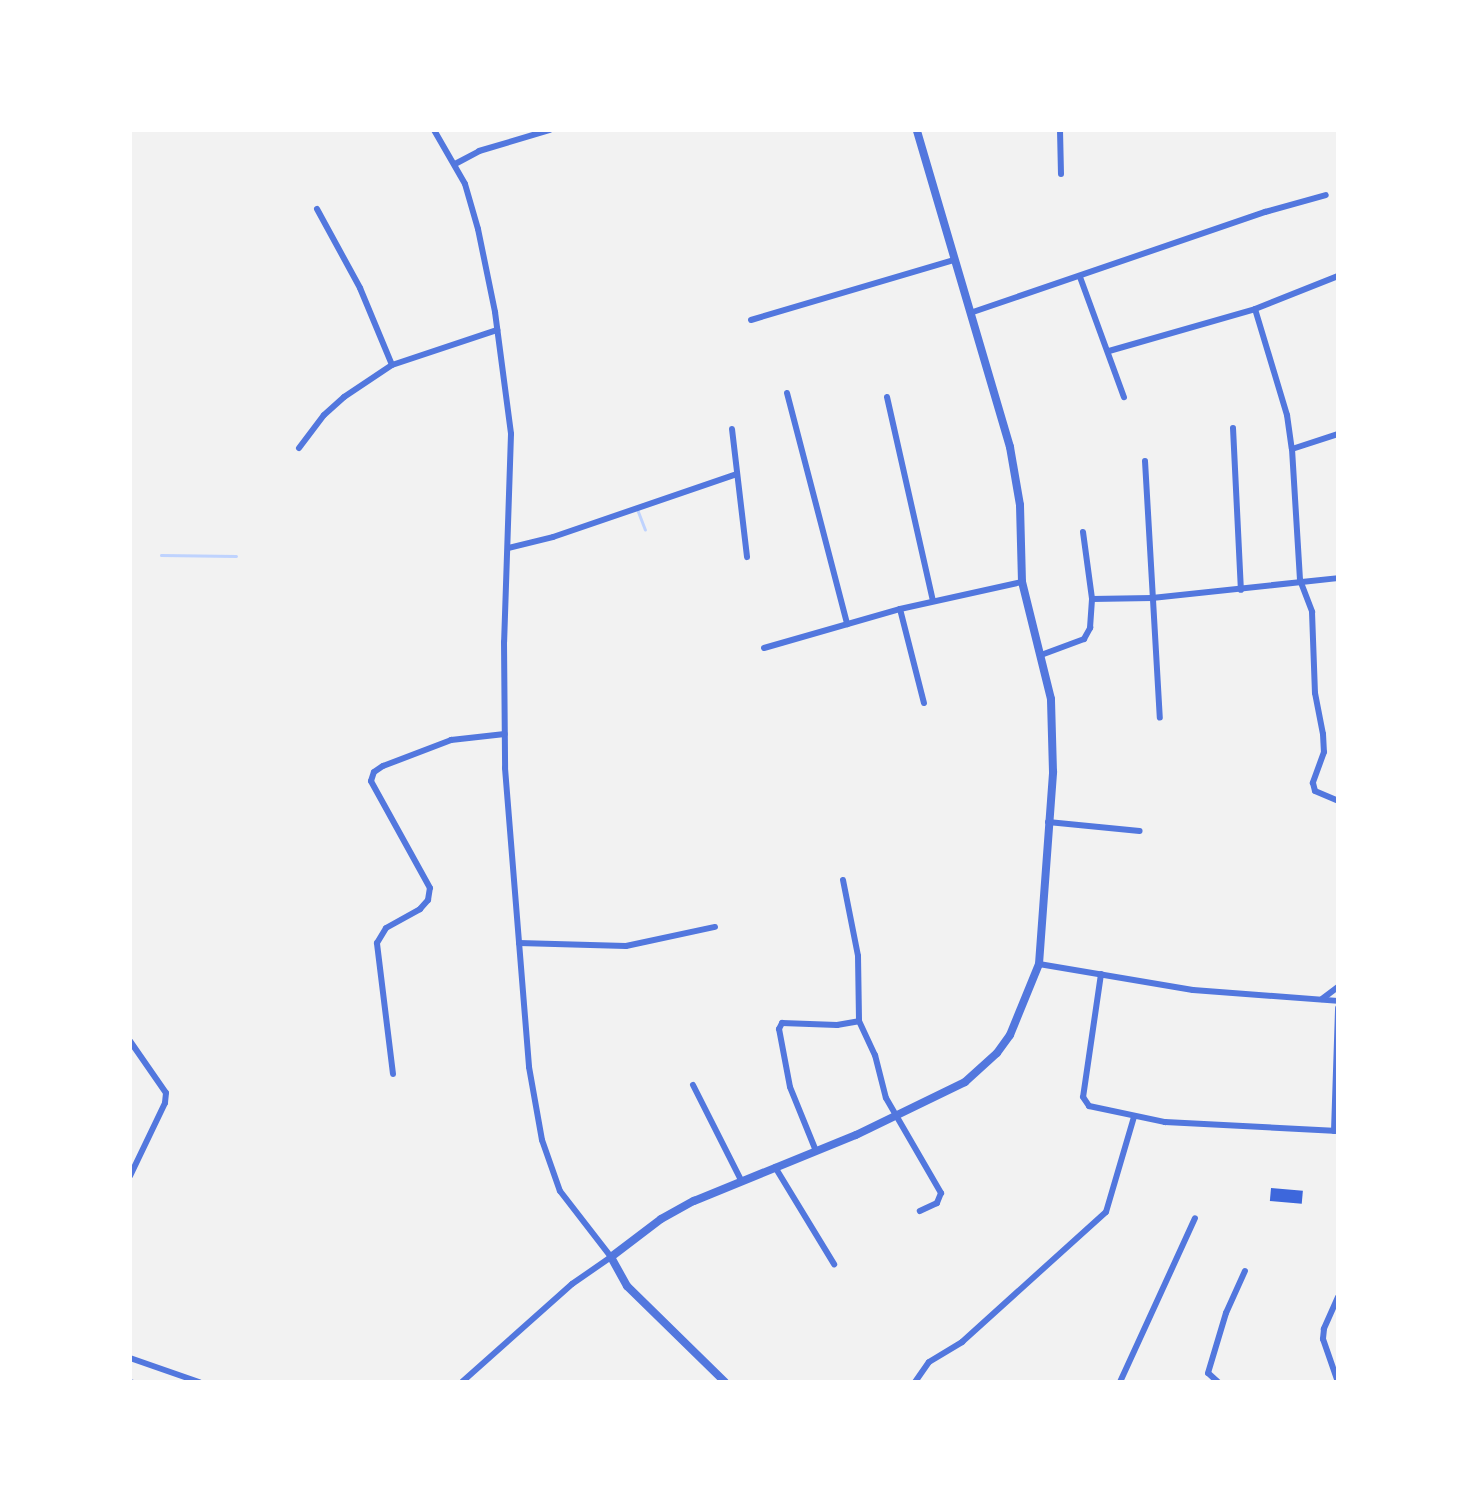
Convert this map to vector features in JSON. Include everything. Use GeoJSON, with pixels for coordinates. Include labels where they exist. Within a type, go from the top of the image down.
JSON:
{"type":"FeatureCollection","features":[{"type":"Feature","properties":{"kind":"street"},"geometry":{"type":"LineString","coordinates":[[434,130],[455,164],[478,229],[497,330],[511,434],[505,734],[529,1067],[551,1170],[570,1206],[611,1257],[627,1286],[725,1382]]}},
{"type":"Feature","properties":{"kind":"street"},"geometry":{"type":"LineString","coordinates":[[455,164],[479,151],[550,130]]}},
{"type":"Feature","properties":{"kind":"street"},"geometry":{"type":"LineString","coordinates":[[462,1382],[572,1284],[661,1219],[741,1180],[900,1115],[965,1082],[997,1053],[1019,1018],[1039,964],[1053,719],[1041,655],[1022,582],[1016,472],[917,130]]}},
{"type":"Feature","properties":{"kind":"street"},"geometry":{"type":"LineString","coordinates":[[1060,130],[1061,174]]}},
{"type":"Feature","properties":{"kind":"street"},"geometry":{"type":"LineString","coordinates":[[970,313],[1265,212],[1326,195]]}},
{"type":"Feature","properties":{"kind":"street"},"geometry":{"type":"LineString","coordinates":[[317,209],[360,288],[392,365]]}},
{"type":"Feature","properties":{"kind":"street"},"geometry":{"type":"LineString","coordinates":[[751,320],[954,260]]}},
{"type":"Feature","properties":{"kind":"street"},"geometry":{"type":"LineString","coordinates":[[1109,351],[1255,309],[1338,276]]}},
{"type":"Feature","properties":{"kind":"street"},"geometry":{"type":"LineString","coordinates":[[1080,277],[1124,397]]}},
{"type":"Feature","properties":{"kind":"street"},"geometry":{"type":"LineString","coordinates":[[1255,309],[1287,415],[1300,580],[1312,612],[1315,693],[1324,752],[1313,783],[1315,791],[1338,801]]}},
{"type":"Feature","properties":{"kind":"street"},"geometry":{"type":"LineString","coordinates":[[299,448],[324,415],[392,365],[497,330]]}},
{"type":"Feature","properties":{"kind":"street"},"geometry":{"type":"LineString","coordinates":[[787,393],[847,624]]}},
{"type":"Feature","properties":{"kind":"street"},"geometry":{"type":"LineString","coordinates":[[887,397],[933,601]]}},
{"type":"Feature","properties":{"kind":"street"},"geometry":{"type":"LineString","coordinates":[[1233,428],[1241,590]]}},
{"type":"Feature","properties":{"kind":"street"},"geometry":{"type":"LineString","coordinates":[[732,429],[747,557]]}},
{"type":"Feature","properties":{"kind":"street"},"geometry":{"type":"LineString","coordinates":[[1292,449],[1338,434]]}},
{"type":"Feature","properties":{"kind":"street"},"geometry":{"type":"LineString","coordinates":[[1145,461],[1160,718]]}},
{"type":"Feature","properties":{"kind":"street"},"geometry":{"type":"LineString","coordinates":[[508,548],[553,537],[737,474]]}},
{"type":"Feature","properties":{"kind":"street"},"geometry":{"type":"LineString","coordinates":[[1041,655],[1084,639],[1090,628],[1092,599],[1083,532]]}},
{"type":"Feature","properties":{"kind":"street"},"geometry":{"type":"LineString","coordinates":[[1092,599],[1152,598],[1338,578]]}},
{"type":"Feature","properties":{"kind":"street"},"geometry":{"type":"LineString","coordinates":[[764,648],[900,609],[1022,582]]}},
{"type":"Feature","properties":{"kind":"street"},"geometry":{"type":"LineString","coordinates":[[900,609],[924,703]]}},
{"type":"Feature","properties":{"kind":"street"},"geometry":{"type":"LineString","coordinates":[[393,1074],[377,943],[386,928],[420,909],[428,900],[430,888],[371,781],[374,772],[383,766],[451,740],[505,734]]}},
{"type":"Feature","properties":{"kind":"street"},"geometry":{"type":"LineString","coordinates":[[1048,822],[1140,831]]}},
{"type":"Feature","properties":{"kind":"street"},"geometry":{"type":"LineString","coordinates":[[843,880],[858,956],[859,1021],[875,1055],[884,1092],[900,1115],[941,1193],[937,1203],[920,1211]]}},
{"type":"Feature","properties":{"kind":"street"},"geometry":{"type":"LineString","coordinates":[[519,943],[634,946],[715,927]]}},
{"type":"Feature","properties":{"kind":"street"},"geometry":{"type":"LineString","coordinates":[[1039,964],[1193,990],[1338,1001]]}},
{"type":"Feature","properties":{"kind":"street"},"geometry":{"type":"LineString","coordinates":[[1101,974],[1083,1097],[1089,1106],[1101,1111],[1165,1122],[1336,1131],[1338,1008]]}},
{"type":"Feature","properties":{"kind":"street"},"geometry":{"type":"LineString","coordinates":[[1322,999],[1338,987]]}},
{"type":"Feature","properties":{"kind":"street"},"geometry":{"type":"LineString","coordinates":[[816,1151],[790,1087],[779,1029],[782,1023],[837,1025],[859,1021]]}},
{"type":"Feature","properties":{"kind":"street"},"geometry":{"type":"LineString","coordinates":[[130,1041],[166,1093],[165,1103],[130,1176]]}},
{"type":"Feature","properties":{"kind":"street"},"geometry":{"type":"LineString","coordinates":[[693,1085],[741,1180]]}},
{"type":"Feature","properties":{"kind":"street"},"geometry":{"type":"LineString","coordinates":[[915,1382],[929,1362],[962,1342],[1106,1212],[1134,1117]]}},
{"type":"Feature","properties":{"kind":"street"},"geometry":{"type":"LineString","coordinates":[[775,1167],[834,1264]]}},
{"type":"Feature","properties":{"kind":"street"},"geometry":{"type":"LineString","coordinates":[[1120,1382],[1195,1218]]}},
{"type":"Feature","properties":{"kind":"street"},"geometry":{"type":"LineString","coordinates":[[1218,1382],[1208,1373],[1226,1313],[1245,1271]]}},
{"type":"Feature","properties":{"kind":"street"},"geometry":{"type":"LineString","coordinates":[[1338,1297],[1324,1329],[1323,1339],[1338,1382]]}},
{"type":"Feature","properties":{"kind":"street"},"geometry":{"type":"LineString","coordinates":[[130,1358],[199,1382]]}},
{"type":"Feature","properties":{"kind":"building"},"geometry":{"type":"Polygon","coordinates":[[[1271,1188],[1303,1191],[1302,1204],[1270,1201],[1271,1188]]]}},
{"type":"Feature","properties":{"kind":"waterway"},"geometry":{"type":"LineString","coordinates":[[637,509],[645,530]]}},
{"type":"Feature","properties":{"kind":"waterway"},"geometry":{"type":"LineString","coordinates":[[161,555],[236,556]]}},
{"type":"Feature","properties":{"kind":"railway"},"geometry":{"type":"LineString","coordinates":[[130,1380],[136,1382]]}}]}
